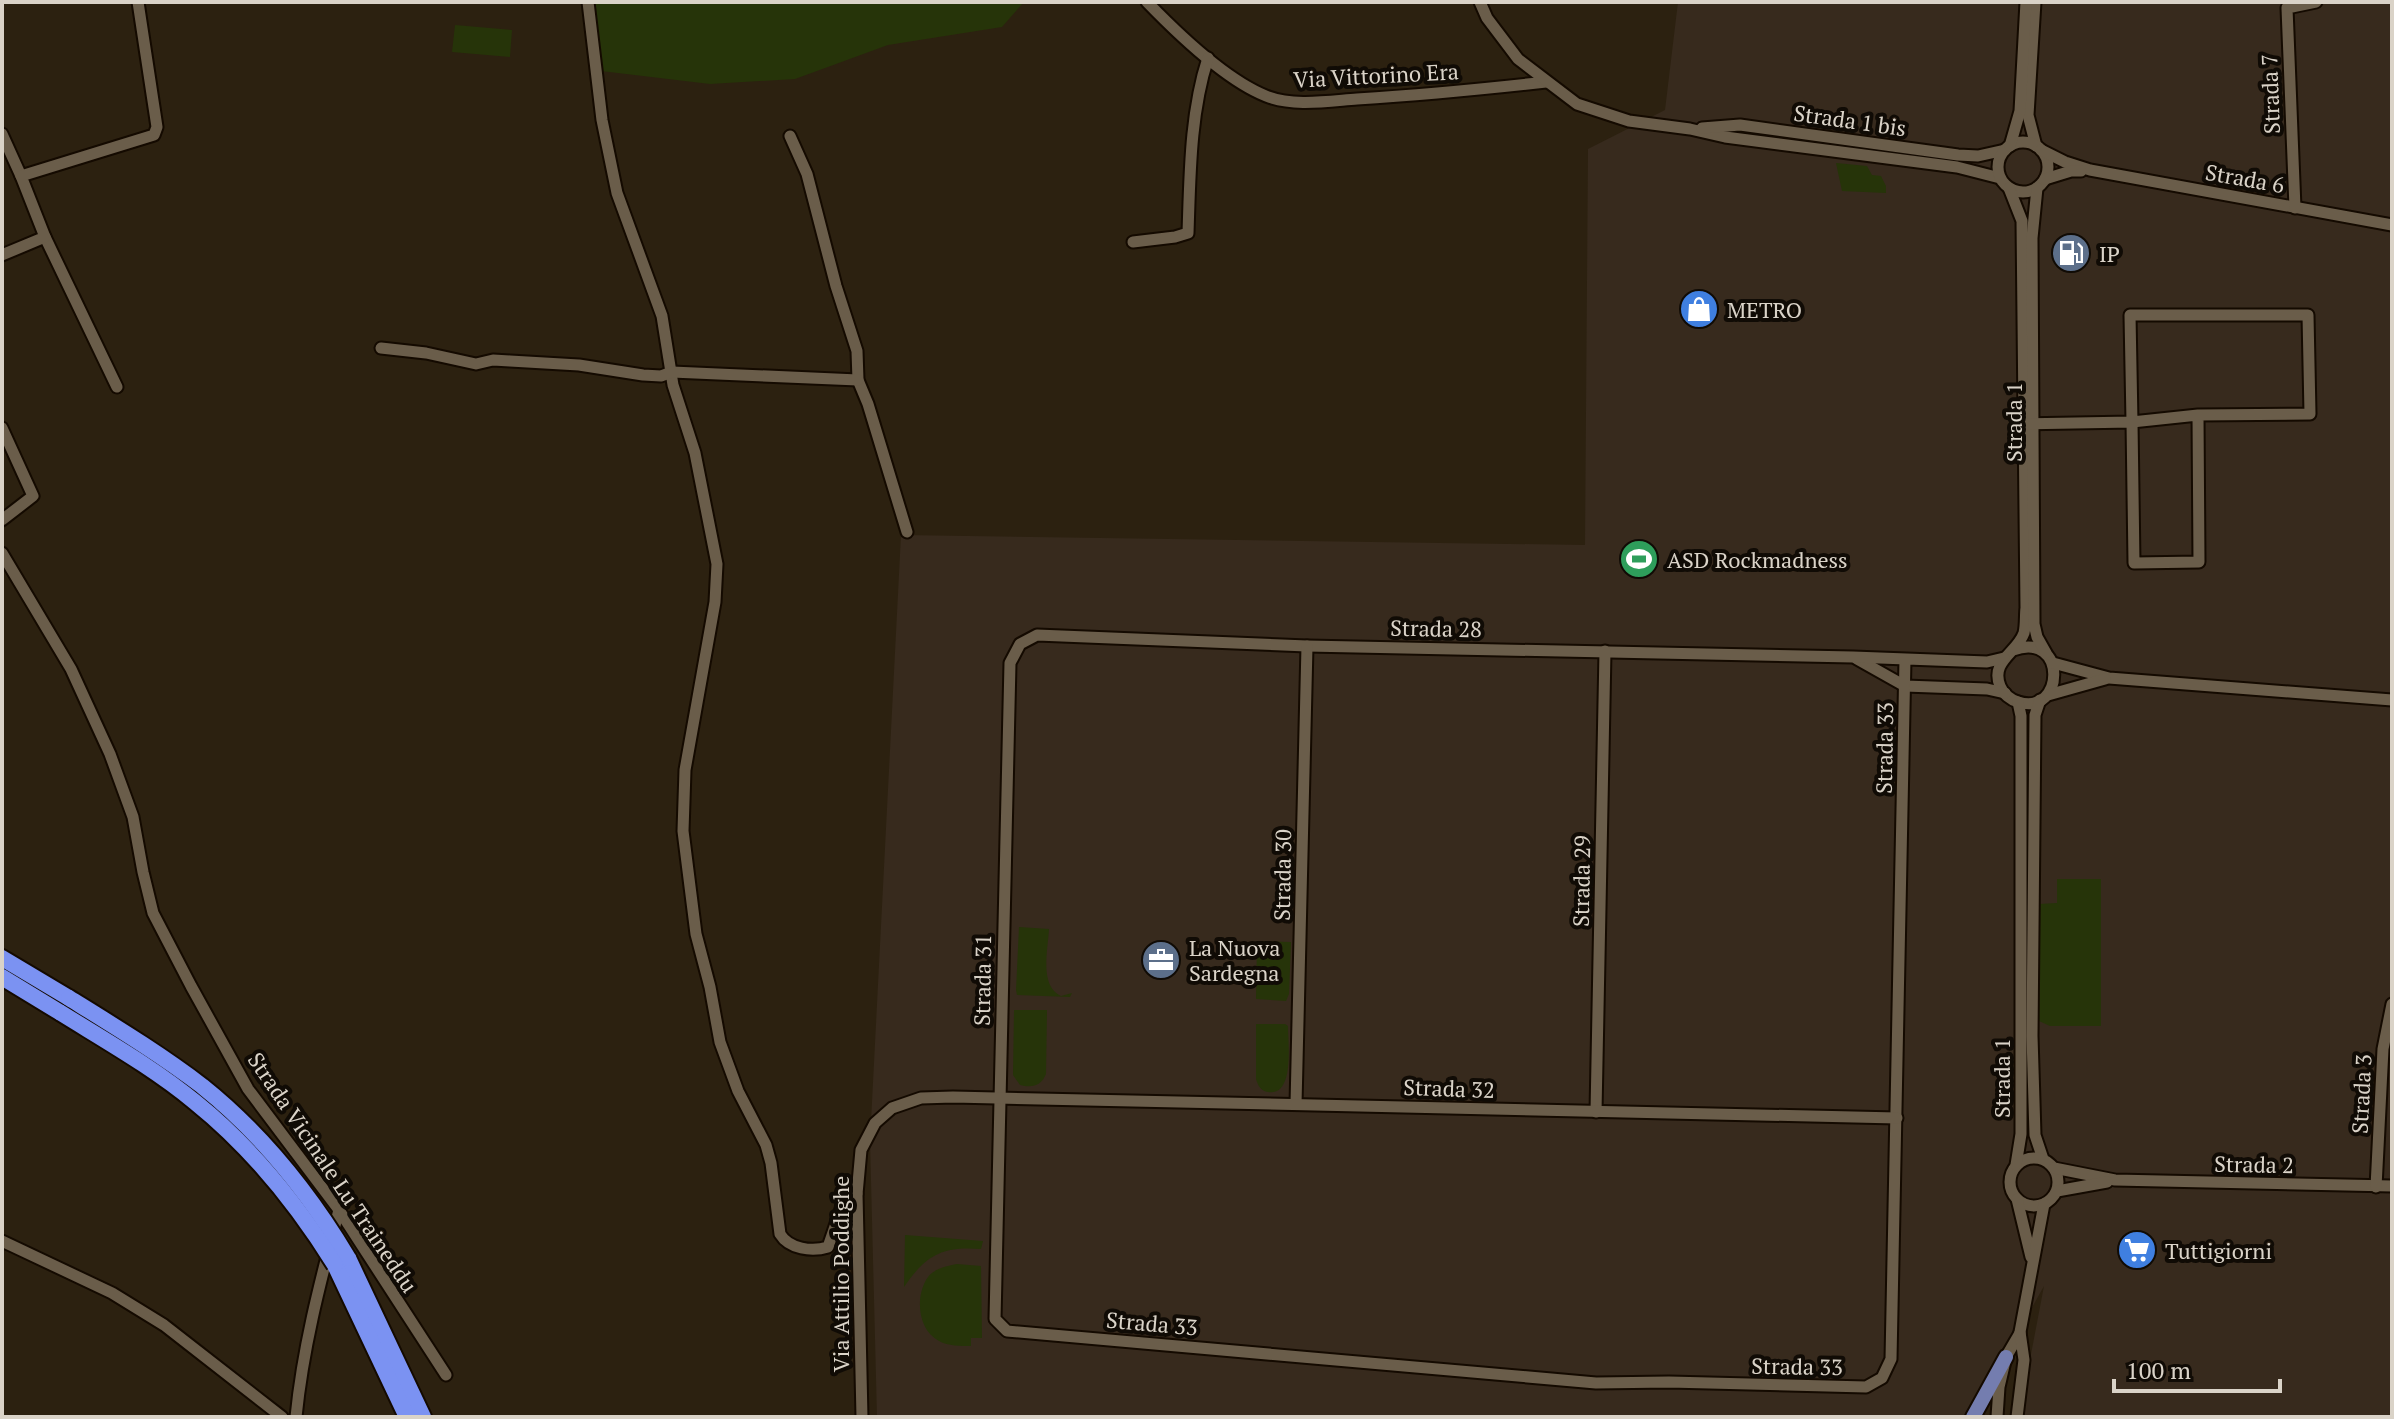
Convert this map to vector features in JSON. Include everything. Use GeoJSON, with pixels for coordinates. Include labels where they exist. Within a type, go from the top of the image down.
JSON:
{"type":"FeatureCollection","features":[{"type":"Feature","properties":{"kind":"highway"},"geometry":{"type":"LineString","coordinates":[[2,958],[194,1101],[271,1175],[342,1262],[423,1417]]}},
{"type":"Feature","properties":{"kind":"highway"},"geometry":{"type":"LineString","coordinates":[[2,977],[65,1006]]}},
{"type":"Feature","properties":{"kind":"highway"},"geometry":{"type":"LineString","coordinates":[[342,1262],[407,1417]]}},
{"type":"Feature","properties":{"kind":"main road"},"geometry":{"type":"LineString","coordinates":[[1973,1417],[2006,1357]]}},
{"type":"Feature","properties":{"kind":"street"},"geometry":{"type":"LineString","coordinates":[[21,176],[154,135],[157,127],[138,2]]}},
{"type":"Feature","properties":{"kind":"street"},"geometry":{"type":"LineString","coordinates":[[588,2],[602,120],[617,193],[662,316],[673,385],[701,477],[717,564],[715,602],[685,770],[683,831],[696,934],[720,1042],[738,1091],[766,1145],[780,1234],[785,1242],[794,1246],[828,1247],[842,1206],[857,1194]]}},
{"type":"Feature","properties":{"kind":"street","name":"Via Vittorino Era"},"geometry":{"type":"LineString","coordinates":[[1147,2],[1177,33],[1208,58],[1263,95],[1289,101],[1436,94],[1546,82]]}},
{"type":"Feature","properties":{"kind":"street","name":"Strada 1 bis"},"geometry":{"type":"LineString","coordinates":[[1480,2],[1487,18],[1518,59],[1577,104],[1629,121],[1725,137],[1957,167],[2000,178]]}},
{"type":"Feature","properties":{"kind":"street"},"geometry":{"type":"LineString","coordinates":[[2026,2],[2020,111],[2007,148],[1998,161],[2000,178],[2009,188],[2023,192],[2041,184],[2048,164],[2028,115],[2035,2]]}},
{"type":"Feature","properties":{"kind":"street","name":"Strada 7"},"geometry":{"type":"LineString","coordinates":[[2295,208],[2287,8],[2316,2]]}},
{"type":"Feature","properties":{"kind":"street"},"geometry":{"type":"LineString","coordinates":[[1133,242],[1188,233],[1200,84],[1208,58]]}},
{"type":"Feature","properties":{"kind":"street","name":"Strada 1 bis"},"geometry":{"type":"LineString","coordinates":[[1690,129],[1740,125],[1978,156],[2007,148]]}},
{"type":"Feature","properties":{"kind":"street"},"geometry":{"type":"LineString","coordinates":[[2,134],[45,237],[117,387]]}},
{"type":"Feature","properties":{"kind":"street"},"geometry":{"type":"LineString","coordinates":[[790,136],[807,174],[836,286],[857,351],[858,380],[907,532]]}},
{"type":"Feature","properties":{"kind":"street"},"geometry":{"type":"LineString","coordinates":[[2007,148],[2021,142],[2039,148]]}},
{"type":"Feature","properties":{"kind":"street","name":"Strada 6"},"geometry":{"type":"LineString","coordinates":[[2039,148],[2065,162],[2090,170],[2392,225]]}},
{"type":"Feature","properties":{"kind":"street","name":"Strada 6"},"geometry":{"type":"LineString","coordinates":[[2041,184],[2071,171],[2090,170]]}},
{"type":"Feature","properties":{"kind":"street","name":"Strada 1"},"geometry":{"type":"LineString","coordinates":[[2008,654],[2024,632],[2026,608],[2032,238],[2041,184]]}},
{"type":"Feature","properties":{"kind":"street","name":"Strada 1"},"geometry":{"type":"LineString","coordinates":[[2009,188],[2022,221],[2034,624],[2049,659]]}},
{"type":"Feature","properties":{"kind":"street"},"geometry":{"type":"LineString","coordinates":[[2,255],[45,237]]}},
{"type":"Feature","properties":{"kind":"street"},"geometry":{"type":"LineString","coordinates":[[2028,424],[2132,422],[2198,415],[2310,414],[2308,315],[2130,315],[2132,422],[2134,563],[2199,562],[2198,415]]}},
{"type":"Feature","properties":{"kind":"street"},"geometry":{"type":"LineString","coordinates":[[381,348],[426,353],[476,364],[493,360],[579,365],[661,376],[672,372],[858,380]]}},
{"type":"Feature","properties":{"kind":"street"},"geometry":{"type":"LineString","coordinates":[[2,428],[33,496],[2,520]]}},
{"type":"Feature","properties":{"kind":"street","name":"Strada Vicinale Lu Traineddu"},"geometry":{"type":"LineString","coordinates":[[2,553],[71,669],[110,754],[133,817],[153,913],[248,1089],[339,1210],[446,1375]]}},
{"type":"Feature","properties":{"kind":"street","name":"Strada 28"},"geometry":{"type":"LineString","coordinates":[[1020,644],[1037,635],[1307,646],[1987,662],[2008,654]]}},
{"type":"Feature","properties":{"kind":"street","name":"Strada 31"},"geometry":{"type":"LineString","coordinates":[[995,1319],[1010,663],[1020,644]]}},
{"type":"Feature","properties":{"kind":"street","name":"Strada 30"},"geometry":{"type":"LineString","coordinates":[[1296,1104],[1307,646]]}},
{"type":"Feature","properties":{"kind":"street"},"geometry":{"type":"LineString","coordinates":[[2109,678],[2026,704],[2005,693],[1998,676],[1999,666],[2008,654],[2030,647],[2049,659],[2109,678],[2392,700]]}},
{"type":"Feature","properties":{"kind":"street","name":"Strada 29"},"geometry":{"type":"LineString","coordinates":[[1596,1112],[1605,651]]}},
{"type":"Feature","properties":{"kind":"street","name":"Strada 28"},"geometry":{"type":"LineString","coordinates":[[1853,657],[1905,686],[1987,689],[2005,693]]}},
{"type":"Feature","properties":{"kind":"street","name":"Strada 33"},"geometry":{"type":"LineString","coordinates":[[995,1319],[1007,1331],[1596,1383],[1866,1387],[1882,1378],[1891,1359],[1905,659]]}},
{"type":"Feature","properties":{"kind":"street"},"geometry":{"type":"LineString","coordinates":[[2043,698],[2055,681],[2049,659]]}},
{"type":"Feature","properties":{"kind":"street","name":"Strada 1"},"geometry":{"type":"LineString","coordinates":[[2043,698],[2035,715],[2032,1036],[2035,1135],[2043,1159]]}},
{"type":"Feature","properties":{"kind":"street","name":"Strada 1"},"geometry":{"type":"LineString","coordinates":[[2016,1165],[2021,1134],[2021,716],[2018,702]]}},
{"type":"Feature","properties":{"kind":"street","name":"Strada 3"},"geometry":{"type":"LineString","coordinates":[[2376,1187],[2383,1049],[2392,1004]]}},
{"type":"Feature","properties":{"kind":"street","name":"Via Attilio Poddighe"},"geometry":{"type":"LineString","coordinates":[[862,1417],[857,1194],[861,1150],[875,1123],[892,1108],[921,1098],[999,1098]]}},
{"type":"Feature","properties":{"kind":"street","name":"Strada 32"},"geometry":{"type":"LineString","coordinates":[[999,1098],[1897,1118]]}},
{"type":"Feature","properties":{"kind":"street"},"geometry":{"type":"LineString","coordinates":[[2017,1199],[2033,1206],[2052,1199],[2057,1191],[2058,1179],[2054,1168],[2043,1159],[2029,1158],[2016,1165],[2011,1173],[2012,1192],[2017,1199],[2032,1262]]}},
{"type":"Feature","properties":{"kind":"street","name":"Strada 2"},"geometry":{"type":"LineString","coordinates":[[2054,1168],[2115,1180],[2392,1186]]}},
{"type":"Feature","properties":{"kind":"street","name":"Strada 2"},"geometry":{"type":"LineString","coordinates":[[2057,1191],[2115,1180]]}},
{"type":"Feature","properties":{"kind":"street"},"geometry":{"type":"LineString","coordinates":[[2017,1417],[2024,1360],[2020,1332],[2044,1204]]}},
{"type":"Feature","properties":{"kind":"street"},"geometry":{"type":"LineString","coordinates":[[296,1417],[304,1350],[339,1210]]}},
{"type":"Feature","properties":{"kind":"street"},"geometry":{"type":"LineString","coordinates":[[2,1241],[112,1293],[164,1325],[282,1417]]}},
{"type":"Feature","properties":{"kind":"street"},"geometry":{"type":"LineString","coordinates":[[1997,1417],[1999,1387],[2006,1357],[2020,1332]]}},
{"type":"Feature","properties":{"kind":"shaded area"},"geometry":{"type":"Polygon","coordinates":[[[1678,2],[2392,2],[2392,1417],[2024,1417],[2024,1391],[2044,1286],[1971,1417],[877,1417],[870,1141],[901,535],[1585,545],[1588,149],[1665,110],[1678,2]]]}},
{"type":"Feature","properties":{"kind":"green space"},"geometry":{"type":"Polygon","coordinates":[[[594,2],[1024,2],[1002,27],[888,45],[795,79],[710,84],[601,71],[594,2]]]}},
{"type":"Feature","properties":{"kind":"green space"},"geometry":{"type":"Polygon","coordinates":[[[455,25],[512,30],[510,57],[452,52],[455,25]]]}},
{"type":"Feature","properties":{"kind":"green space"},"geometry":{"type":"Polygon","coordinates":[[[1836,163],[1867,166],[1872,175],[1881,176],[1886,193],[1842,191],[1836,163]]]}},
{"type":"Feature","properties":{"kind":"green space"},"geometry":{"type":"Polygon","coordinates":[[[2057,879],[2101,879],[2101,1026],[2050,1026],[2039,1021],[2039,904],[2057,903],[2057,879]]]}},
{"type":"Feature","properties":{"kind":"green space"},"geometry":{"type":"Polygon","coordinates":[[[1019,927],[1049,929],[1047,976],[1054,991],[1061,996],[1072,993],[1070,997],[1017,995],[1019,927]]]}},
{"type":"Feature","properties":{"kind":"green space"},"geometry":{"type":"Polygon","coordinates":[[[1257,941],[1291,942],[1286,1001],[1256,999],[1257,941]]]}},
{"type":"Feature","properties":{"kind":"green space"},"geometry":{"type":"Polygon","coordinates":[[[1014,1010],[1047,1010],[1046,1074],[1036,1085],[1020,1085],[1013,1075],[1014,1010]]]}},
{"type":"Feature","properties":{"kind":"green space"},"geometry":{"type":"Polygon","coordinates":[[[1256,1024],[1288,1026],[1288,1067],[1283,1086],[1277,1091],[1263,1091],[1256,1079],[1256,1024]]]}},
{"type":"Feature","properties":{"kind":"green space"},"geometry":{"type":"Polygon","coordinates":[[[905,1235],[983,1241],[981,1249],[956,1249],[936,1255],[920,1267],[904,1287],[905,1235]]]}},
{"type":"Feature","properties":{"kind":"green space"},"geometry":{"type":"Polygon","coordinates":[[[957,1264],[981,1266],[982,1338],[971,1338],[971,1346],[939,1341],[926,1329],[920,1312],[921,1293],[928,1277],[938,1269],[957,1264]]]}},
{"type":"Feature","properties":{"kind":"place","name":"IP"},"geometry":{"type":"Point","coordinates":[2071,253]}},
{"type":"Feature","properties":{"kind":"place","name":"METRO"},"geometry":{"type":"Point","coordinates":[1699,309]}},
{"type":"Feature","properties":{"kind":"place","name":"ASD Rockmadness"},"geometry":{"type":"Point","coordinates":[1639,559]}},
{"type":"Feature","properties":{"kind":"place","name":"La Nuova Sardegna"},"geometry":{"type":"Point","coordinates":[1161,960]}},
{"type":"Feature","properties":{"kind":"place","name":"Tuttigiorni"},"geometry":{"type":"Point","coordinates":[2137,1250]}}]}
